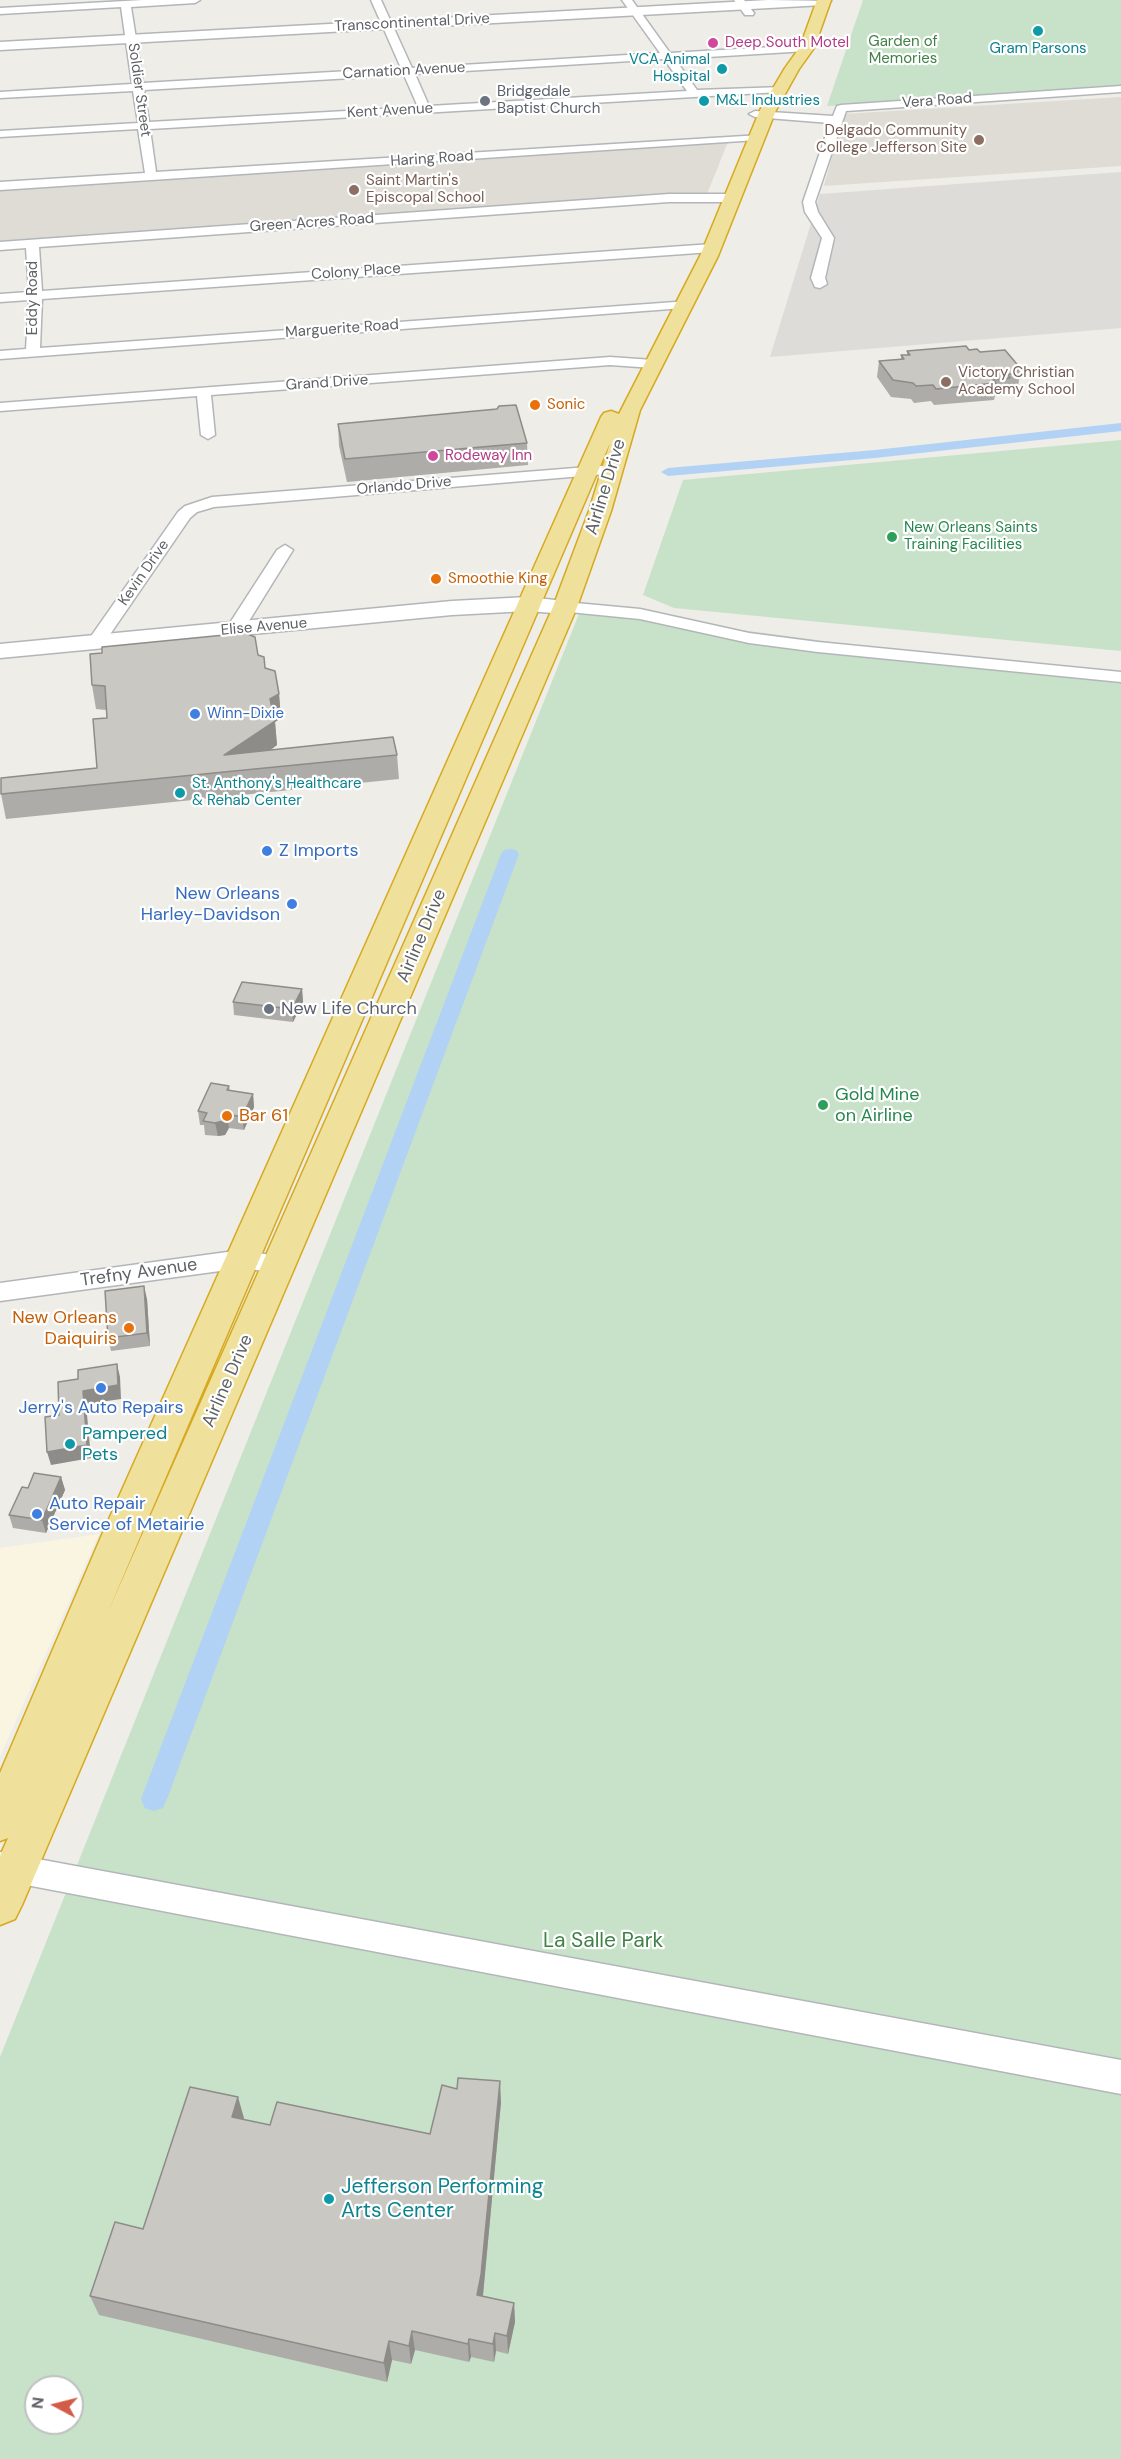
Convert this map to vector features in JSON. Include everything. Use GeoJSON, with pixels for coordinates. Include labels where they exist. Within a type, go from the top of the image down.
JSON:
{"type":"FeatureCollection","features":[{"type":"Feature","properties":{"kind":"highway","name":"Airline Drive"},"geometry":{"type":"LineString","coordinates":[[772,88],[807,48],[806,14]]}},
{"type":"Feature","properties":{"kind":"highway","name":"Airline Drive"},"geometry":{"type":"LineString","coordinates":[[0,1822],[120,1537],[586,471],[611,417],[647,363],[706,247],[761,112],[806,14]]}},
{"type":"Feature","properties":{"kind":"highway","name":"Airline Drive"},"geometry":{"type":"LineString","coordinates":[[0,1905],[8,1868],[278,1264],[565,607],[613,470],[630,410],[647,363]]}},
{"type":"Feature","properties":{"kind":"highway"},"geometry":{"type":"LineString","coordinates":[[436,818],[470,824]]}},
{"type":"Feature","properties":{"kind":"street"},"geometry":{"type":"LineString","coordinates":[[5,7],[195,0]]}},
{"type":"Feature","properties":{"kind":"street"},"geometry":{"type":"LineString","coordinates":[[376,0],[425,109]]}},
{"type":"Feature","properties":{"kind":"street","name":"Soldier Street"},"geometry":{"type":"LineString","coordinates":[[126,4],[151,177]]}},
{"type":"Feature","properties":{"kind":"street","name":"Transcontinental Drive"},"geometry":{"type":"LineString","coordinates":[[0,55],[634,10],[744,6],[806,14]]}},
{"type":"Feature","properties":{"kind":"street"},"geometry":{"type":"LineString","coordinates":[[634,10],[693,92]]}},
{"type":"Feature","properties":{"kind":"street","name":"Carnation Avenue"},"geometry":{"type":"LineString","coordinates":[[0,95],[667,56],[806,14],[807,48]]}},
{"type":"Feature","properties":{"kind":"street","name":"Transcontinental Drive"},"geometry":{"type":"LineString","coordinates":[[0,46],[133,44]]}},
{"type":"Feature","properties":{"kind":"street","name":"Kent Avenue"},"geometry":{"type":"LineString","coordinates":[[0,134],[772,88]]}},
{"type":"Feature","properties":{"kind":"street","name":"Vera Road"},"geometry":{"type":"LineString","coordinates":[[837,117],[841,108],[850,107],[1121,89]]}},
{"type":"Feature","properties":{"kind":"street"},"geometry":{"type":"LineString","coordinates":[[761,112],[837,117],[809,202],[810,211],[827,231],[828,238],[818,278],[820,284]]}},
{"type":"Feature","properties":{"kind":"street","name":"Haring Road"},"geometry":{"type":"LineString","coordinates":[[0,186],[751,137]]}},
{"type":"Feature","properties":{"kind":"street","name":"Green Acres Road"},"geometry":{"type":"LineString","coordinates":[[0,246],[669,198],[726,198]]}},
{"type":"Feature","properties":{"kind":"street","name":"Eddy Road"},"geometry":{"type":"LineString","coordinates":[[32,243],[36,295],[33,352]]}},
{"type":"Feature","properties":{"kind":"street","name":"Colony Place"},"geometry":{"type":"LineString","coordinates":[[0,298],[706,247]]}},
{"type":"Feature","properties":{"kind":"street","name":"Marguerite Road"},"geometry":{"type":"LineString","coordinates":[[0,355],[678,304]]}},
{"type":"Feature","properties":{"kind":"street","name":"Grand Drive"},"geometry":{"type":"LineString","coordinates":[[0,407],[610,361],[647,363]]}},
{"type":"Feature","properties":{"kind":"street"},"geometry":{"type":"LineString","coordinates":[[204,393],[208,435]]}},
{"type":"Feature","properties":{"kind":"street","name":"Orlando Drive"},"geometry":{"type":"LineString","coordinates":[[195,508],[212,502],[613,470]]}},
{"type":"Feature","properties":{"kind":"street","name":"Kevin Drive"},"geometry":{"type":"LineString","coordinates":[[96,642],[184,515],[195,508]]}},
{"type":"Feature","properties":{"kind":"street"},"geometry":{"type":"LineString","coordinates":[[235,629],[285,550]]}},
{"type":"Feature","properties":{"kind":"street","name":"Elise Avenue"},"geometry":{"type":"LineString","coordinates":[[0,651],[452,608],[528,604],[565,607]]}},
{"type":"Feature","properties":{"kind":"street"},"geometry":{"type":"LineString","coordinates":[[565,607],[651,616],[749,638],[818,647],[1121,677]]}},
{"type":"Feature","properties":{"kind":"street","name":"Trefny Avenue"},"geometry":{"type":"LineString","coordinates":[[0,1292],[242,1259],[278,1264]]}},
{"type":"Feature","properties":{"kind":"street"},"geometry":{"type":"LineString","coordinates":[[8,1868],[1121,2077]]}},
{"type":"Feature","properties":{"kind":"shaded area","name":"Delgado Community College Jefferson Site"},"geometry":{"type":"Polygon","coordinates":[[[1121,97],[1121,166],[824,186],[844,114],[1121,97]]]}},
{"type":"Feature","properties":{"kind":"shaded area","name":"Saint Martin's Episcopal School"},"geometry":{"type":"Polygon","coordinates":[[[728,142],[707,194],[0,242],[0,186],[728,142]]]}},
{"type":"Feature","properties":{"kind":"shaded area"},"geometry":{"type":"Polygon","coordinates":[[[1121,172],[1121,328],[770,357],[820,194],[1121,172]]]}},
{"type":"Feature","properties":{"kind":"shaded area"},"geometry":{"type":"Polygon","coordinates":[[[99,1534],[0,1757],[0,1548],[99,1534]]]}},
{"type":"Feature","properties":{"kind":"green space","name":"Garden of Memories"},"geometry":{"type":"Polygon","coordinates":[[[863,0],[1121,0],[1121,88],[827,106],[863,0]]]}},
{"type":"Feature","properties":{"kind":"green space","name":"New Orleans Saints Training Facilities"},"geometry":{"type":"Polygon","coordinates":[[[1121,440],[1121,651],[674,608],[643,595],[683,480],[1121,440]]]}},
{"type":"Feature","properties":{"kind":"green space","name":"La Salle Park"},"geometry":{"type":"Polygon","coordinates":[[[581,609],[1121,680],[1121,2459],[0,2459],[0,2057],[581,609]]]}},
{"type":"Feature","properties":{"kind":"building"},"geometry":{"type":"Polygon","coordinates":[[[966,346],[969,350],[977,349],[980,352],[1005,350],[1021,369],[1012,370],[1015,374],[1007,374],[1010,378],[993,380],[996,383],[936,389],[933,385],[916,386],[913,383],[893,380],[879,361],[904,359],[901,355],[910,355],[907,351],[966,346]]]}},
{"type":"Feature","properties":{"kind":"building"},"geometry":{"type":"Polygon","coordinates":[[[516,405],[527,443],[345,459],[338,424],[497,409],[499,406],[516,405]]]}},
{"type":"Feature","properties":{"kind":"building"},"geometry":{"type":"Polygon","coordinates":[[[245,633],[255,637],[258,655],[264,657],[265,668],[275,671],[279,694],[270,699],[275,721],[224,755],[393,737],[397,755],[1,794],[1,778],[97,768],[93,719],[107,718],[105,686],[92,685],[90,654],[102,653],[102,647],[245,633]]]}},
{"type":"Feature","properties":{"kind":"building"},"geometry":{"type":"Polygon","coordinates":[[[242,982],[302,989],[292,1009],[233,1002],[242,982]]]}},
{"type":"Feature","properties":{"kind":"building"},"geometry":{"type":"Polygon","coordinates":[[[211,1083],[229,1086],[227,1090],[253,1094],[242,1117],[227,1114],[223,1121],[215,1123],[203,1121],[207,1113],[198,1111],[211,1083]]]}},
{"type":"Feature","properties":{"kind":"building","name":"New Orleans Daiquiris"},"geometry":{"type":"Polygon","coordinates":[[[144,1286],[147,1333],[108,1338],[105,1291],[144,1286]]]}},
{"type":"Feature","properties":{"kind":"building"},"geometry":{"type":"Polygon","coordinates":[[[117,1364],[118,1385],[83,1391],[87,1445],[47,1452],[45,1417],[59,1415],[58,1382],[78,1379],[78,1370],[117,1364]]]}},
{"type":"Feature","properties":{"kind":"building"},"geometry":{"type":"Polygon","coordinates":[[[34,1473],[61,1477],[42,1520],[9,1515],[22,1487],[28,1488],[34,1473]]]}},
{"type":"Feature","properties":{"kind":"building","name":"Jefferson Performing Arts Center"},"geometry":{"type":"Polygon","coordinates":[[[458,2078],[500,2081],[481,2275],[477,2295],[514,2303],[507,2336],[495,2333],[493,2344],[469,2339],[468,2344],[412,2331],[409,2346],[389,2341],[384,2363],[90,2296],[115,2222],[143,2229],[190,2087],[238,2097],[232,2117],[270,2125],[277,2102],[430,2134],[442,2085],[457,2089],[458,2078]]]}},
{"type":"Feature","properties":{"kind":"waterway"},"geometry":{"type":"LineString","coordinates":[[668,472],[875,454],[1121,427]]}},
{"type":"Feature","properties":{"kind":"waterway"},"geometry":{"type":"LineString","coordinates":[[154,1799],[510,854]]}},
{"type":"Feature","properties":{"kind":"place","name":"Gram Parsons"},"geometry":{"type":"Point","coordinates":[1038,31]}},
{"type":"Feature","properties":{"kind":"place","name":"Deep South Motel"},"geometry":{"type":"Point","coordinates":[713,43]}},
{"type":"Feature","properties":{"kind":"place","name":"VCA Animal Hospital"},"geometry":{"type":"Point","coordinates":[722,69]}},
{"type":"Feature","properties":{"kind":"place","name":"Bridgedale Baptist Church"},"geometry":{"type":"Point","coordinates":[485,101]}},
{"type":"Feature","properties":{"kind":"place","name":"M&L Industries"},"geometry":{"type":"Point","coordinates":[704,101]}},
{"type":"Feature","properties":{"kind":"place","name":"Delgado Community College Jefferson Site"},"geometry":{"type":"Point","coordinates":[979,140]}},
{"type":"Feature","properties":{"kind":"place","name":"Saint Martin's Episcopal School"},"geometry":{"type":"Point","coordinates":[354,190]}},
{"type":"Feature","properties":{"kind":"place","name":"Victory Christian Academy School"},"geometry":{"type":"Point","coordinates":[946,382]}},
{"type":"Feature","properties":{"kind":"place","name":"Sonic"},"geometry":{"type":"Point","coordinates":[535,405]}},
{"type":"Feature","properties":{"kind":"place","name":"Rodeway Inn"},"geometry":{"type":"Point","coordinates":[433,456]}},
{"type":"Feature","properties":{"kind":"place","name":"New Orleans Saints Training Facilities"},"geometry":{"type":"Point","coordinates":[892,537]}},
{"type":"Feature","properties":{"kind":"place","name":"Smoothie King"},"geometry":{"type":"Point","coordinates":[436,579]}},
{"type":"Feature","properties":{"kind":"place","name":"Winn-Dixie"},"geometry":{"type":"Point","coordinates":[195,714]}},
{"type":"Feature","properties":{"kind":"place","name":"St. Anthony's Healthcare & Rehab Center"},"geometry":{"type":"Point","coordinates":[180,793]}},
{"type":"Feature","properties":{"kind":"place","name":"Z Imports"},"geometry":{"type":"Point","coordinates":[267,851]}},
{"type":"Feature","properties":{"kind":"place","name":"New Orleans Harley-Davidson"},"geometry":{"type":"Point","coordinates":[292,904]}},
{"type":"Feature","properties":{"kind":"place","name":"New Life Church"},"geometry":{"type":"Point","coordinates":[269,1009]}},
{"type":"Feature","properties":{"kind":"place","name":"Gold Mine on Airline"},"geometry":{"type":"Point","coordinates":[823,1105]}},
{"type":"Feature","properties":{"kind":"place","name":"Bar 61"},"geometry":{"type":"Point","coordinates":[227,1116]}},
{"type":"Feature","properties":{"kind":"place","name":"New Orleans Daiquiris"},"geometry":{"type":"Point","coordinates":[129,1328]}},
{"type":"Feature","properties":{"kind":"place","name":"Jerry's Auto Repairs"},"geometry":{"type":"Point","coordinates":[101,1388]}},
{"type":"Feature","properties":{"kind":"place","name":"Pampered Pets"},"geometry":{"type":"Point","coordinates":[70,1444]}},
{"type":"Feature","properties":{"kind":"place","name":"Auto Repair Service of Metairie"},"geometry":{"type":"Point","coordinates":[37,1514]}},
{"type":"Feature","properties":{"kind":"place","name":"Jefferson Performing Arts Center"},"geometry":{"type":"Point","coordinates":[329,2199]}}]}
